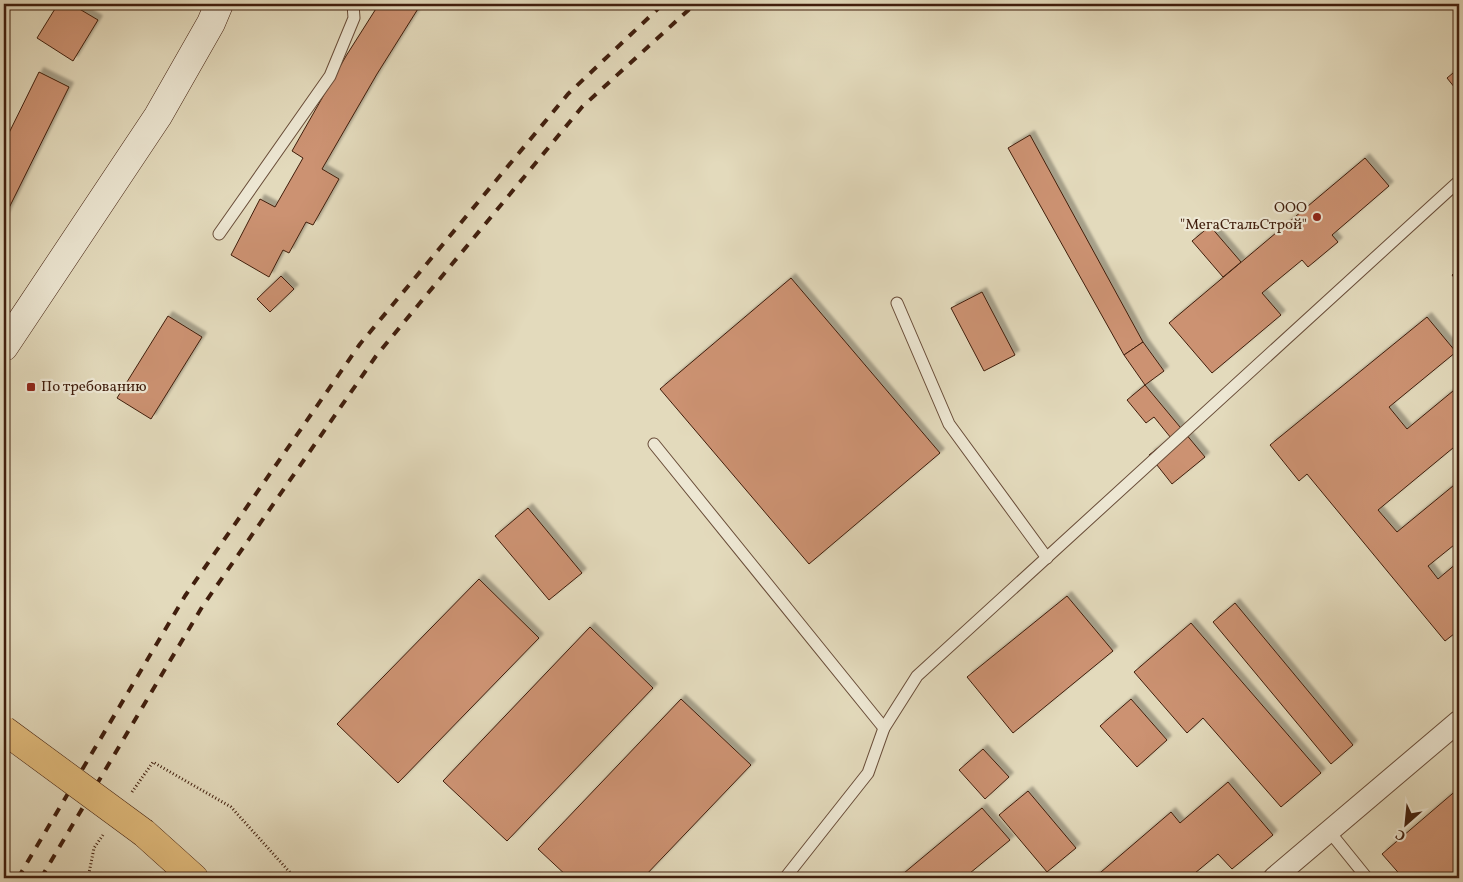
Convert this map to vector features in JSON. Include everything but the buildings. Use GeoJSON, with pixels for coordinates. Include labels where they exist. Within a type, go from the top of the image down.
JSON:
{"type":"FeatureCollection","features":[{"type":"Feature","properties":{"kind":"main road"},"geometry":{"type":"LineString","coordinates":[[4,730],[144,832],[194,878]]}},
{"type":"Feature","properties":{"kind":"street"},"geometry":{"type":"LineString","coordinates":[[4,347],[158,116],[211,23],[219,4]]}},
{"type":"Feature","properties":{"kind":"street"},"geometry":{"type":"LineString","coordinates":[[1274,878],[1459,721]]}},
{"type":"Feature","properties":{"kind":"lane"},"geometry":{"type":"LineString","coordinates":[[219,234],[330,76],[354,18],[353,4]]}},
{"type":"Feature","properties":{"kind":"lane"},"geometry":{"type":"LineString","coordinates":[[785,878],[868,773],[884,728],[917,676],[1459,181]]}},
{"type":"Feature","properties":{"kind":"lane"},"geometry":{"type":"LineString","coordinates":[[897,303],[948,424],[1047,558]]}},
{"type":"Feature","properties":{"kind":"lane"},"geometry":{"type":"LineString","coordinates":[[654,444],[884,728]]}},
{"type":"Feature","properties":{"kind":"lane"},"geometry":{"type":"LineString","coordinates":[[1329,831],[1367,878]]}},
{"type":"Feature","properties":{"kind":"path"},"geometry":{"type":"LineString","coordinates":[[132,793],[153,762],[231,807],[295,878]]}},
{"type":"Feature","properties":{"kind":"path"},"geometry":{"type":"LineString","coordinates":[[88,878],[94,848],[105,832]]}},
{"type":"Feature","properties":{"kind":"railway"},"geometry":{"type":"LineString","coordinates":[[18,878],[185,596],[360,344],[568,94],[663,4]]}},
{"type":"Feature","properties":{"kind":"railway"},"geometry":{"type":"LineString","coordinates":[[41,878],[202,607],[376,356],[582,107],[695,4]]}},
{"type":"Feature","properties":{"kind":"place","name":"ООО \"МегаСтальСтрой\""},"geometry":{"type":"Point","coordinates":[1317,217]}},
{"type":"Feature","properties":{"kind":"place","name":"По требованию"},"geometry":{"type":"Point","coordinates":[31,387]}}]}
